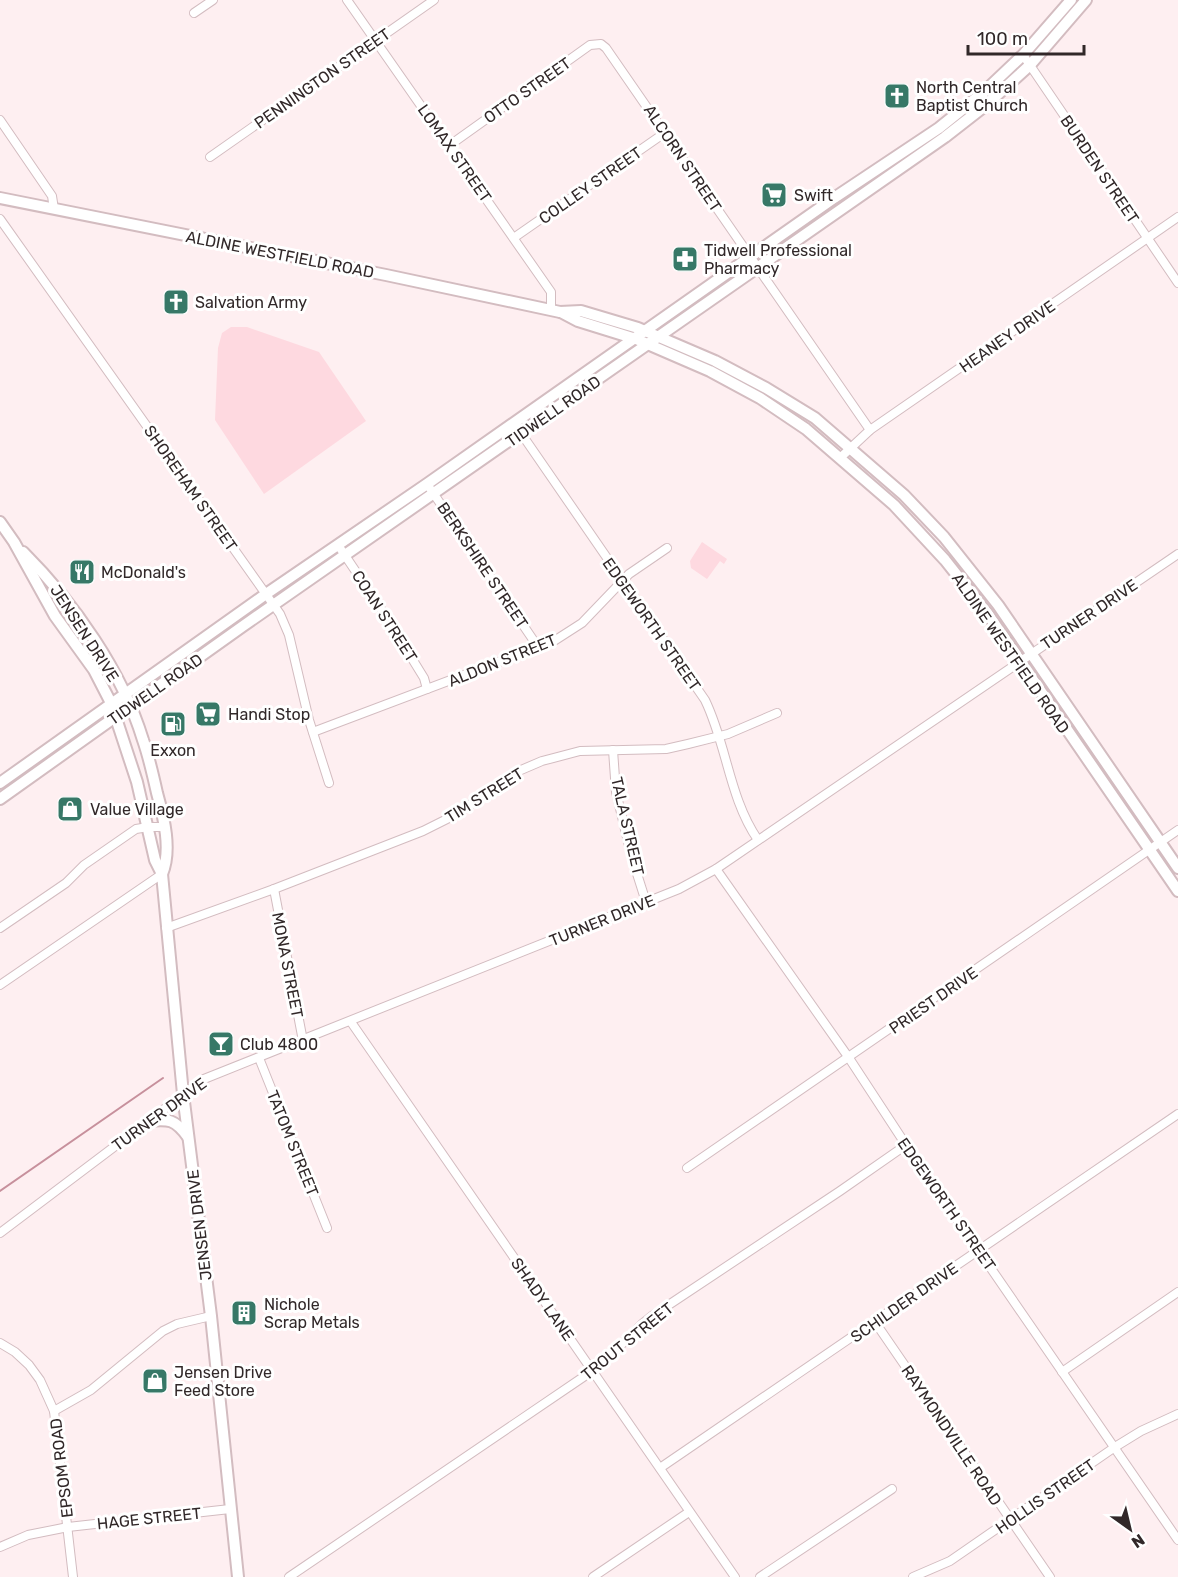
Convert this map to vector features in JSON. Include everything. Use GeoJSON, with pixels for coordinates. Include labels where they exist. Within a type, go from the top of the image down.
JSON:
{"type":"FeatureCollection","features":[{"type":"Feature","properties":{"kind":"main road","name":"TIDWELL ROAD"},"geometry":{"type":"LineString","coordinates":[[0,799],[840,210],[942,132],[1023,55],[1071,0]]}},
{"type":"Feature","properties":{"kind":"main road","name":"TIDWELL ROAD"},"geometry":{"type":"LineString","coordinates":[[0,783],[266,594],[428,484],[834,198],[986,105],[1030,65],[1086,0]]}},
{"type":"Feature","properties":{"kind":"main road","name":"ALDINE WESTFIELD ROAD"},"geometry":{"type":"LineString","coordinates":[[0,198],[556,311],[581,311],[644,331],[715,361],[766,387],[815,418],[904,495],[944,537],[998,605],[1178,868]]}},
{"type":"Feature","properties":{"kind":"main road"},"geometry":{"type":"LineString","coordinates":[[834,198],[840,210]]}},
{"type":"Feature","properties":{"kind":"main road","name":"ALDINE WESTFIELD ROAD"},"geometry":{"type":"LineString","coordinates":[[556,311],[578,321],[633,339],[710,371],[760,398],[806,429],[894,505],[925,538],[987,613],[1178,891]]}},
{"type":"Feature","properties":{"kind":"main road"},"geometry":{"type":"LineString","coordinates":[[760,398],[766,387]]}},
{"type":"Feature","properties":{"kind":"main road","name":"JENSEN DRIVE"},"geometry":{"type":"LineString","coordinates":[[0,522],[14,542],[42,595],[94,670],[111,703],[137,782],[155,860],[162,874],[183,1094],[211,1316],[238,1577]]}},
{"type":"Feature","properties":{"kind":"main road","name":"JENSEN DRIVE"},"geometry":{"type":"LineString","coordinates":[[14,542],[49,578],[72,607],[106,659],[125,694],[143,738],[165,827],[166,864],[162,874]]}},
{"type":"Feature","properties":{"kind":"main road"},"geometry":{"type":"LineString","coordinates":[[1086,758],[1097,751]]}},
{"type":"Feature","properties":{"kind":"main road"},"geometry":{"type":"LineString","coordinates":[[39,755],[47,765]]}},
{"type":"Feature","properties":{"kind":"main road"},"geometry":{"type":"LineString","coordinates":[[148,1121],[164,1119],[173,1121],[180,1125],[189,1138]]}},
{"type":"Feature","properties":{"kind":"street"},"geometry":{"type":"LineString","coordinates":[[194,13],[213,0]]}},
{"type":"Feature","properties":{"kind":"street","name":"LOMAX STREET"},"geometry":{"type":"LineString","coordinates":[[347,0],[551,292],[556,311]]}},
{"type":"Feature","properties":{"kind":"street","name":"PENNINGTON STREET"},"geometry":{"type":"LineString","coordinates":[[210,157],[434,0]]}},
{"type":"Feature","properties":{"kind":"street","name":"OTTO STREET"},"geometry":{"type":"LineString","coordinates":[[450,145],[591,45],[601,44],[606,48]]}},
{"type":"Feature","properties":{"kind":"street","name":"ALCORN STREET"},"geometry":{"type":"LineString","coordinates":[[606,48],[870,430]]}},
{"type":"Feature","properties":{"kind":"street","name":"BURDEN STREET"},"geometry":{"type":"LineString","coordinates":[[1023,55],[1178,283]]}},
{"type":"Feature","properties":{"kind":"street"},"geometry":{"type":"LineString","coordinates":[[0,120],[52,196],[54,209]]}},
{"type":"Feature","properties":{"kind":"street","name":"COLLEY STREET"},"geometry":{"type":"LineString","coordinates":[[514,237],[666,132]]}},
{"type":"Feature","properties":{"kind":"street","name":"HEANEY DRIVE"},"geometry":{"type":"LineString","coordinates":[[840,458],[870,430],[1178,217]]}},
{"type":"Feature","properties":{"kind":"street","name":"SHOREHAM STREET"},"geometry":{"type":"LineString","coordinates":[[0,219],[274,605],[289,635],[313,732],[329,783]]}},
{"type":"Feature","properties":{"kind":"street","name":"EDGEWORTH STREET"},"geometry":{"type":"LineString","coordinates":[[514,423],[705,700],[741,807],[758,840]]}},
{"type":"Feature","properties":{"kind":"street","name":"BERKSHIRE STREET"},"geometry":{"type":"LineString","coordinates":[[428,484],[538,647]]}},
{"type":"Feature","properties":{"kind":"street","name":"COAN STREET"},"geometry":{"type":"LineString","coordinates":[[338,545],[412,658],[428,689]]}},
{"type":"Feature","properties":{"kind":"street","name":"ALDON STREET"},"geometry":{"type":"LineString","coordinates":[[313,732],[538,647],[570,632],[582,623],[622,580],[667,548]]}},
{"type":"Feature","properties":{"kind":"street","name":"TURNER DRIVE"},"geometry":{"type":"LineString","coordinates":[[0,1233],[204,1079],[259,1059],[679,889],[716,869],[1178,554]]}},
{"type":"Feature","properties":{"kind":"street","name":"TIM STREET"},"geometry":{"type":"LineString","coordinates":[[166,928],[274,889],[436,825],[457,814],[514,773],[542,761],[580,751],[666,749],[719,737],[777,713]]}},
{"type":"Feature","properties":{"kind":"street","name":"TALA STREET"},"geometry":{"type":"LineString","coordinates":[[614,750],[616,792],[632,858],[646,902]]}},
{"type":"Feature","properties":{"kind":"street"},"geometry":{"type":"LineString","coordinates":[[0,928],[66,883],[84,865],[136,829],[165,827]]}},
{"type":"Feature","properties":{"kind":"street","name":"PRIEST DRIVE"},"geometry":{"type":"LineString","coordinates":[[687,1168],[1178,830]]}},
{"type":"Feature","properties":{"kind":"street","name":"EDGEWORTH STREET"},"geometry":{"type":"LineString","coordinates":[[716,869],[849,1058],[906,1145],[1178,1540]]}},
{"type":"Feature","properties":{"kind":"street"},"geometry":{"type":"LineString","coordinates":[[0,985],[162,874]]}},
{"type":"Feature","properties":{"kind":"street","name":"MONA STREET"},"geometry":{"type":"LineString","coordinates":[[274,889],[303,1041]]}},
{"type":"Feature","properties":{"kind":"street","name":"SHADY LANE"},"geometry":{"type":"LineString","coordinates":[[351,1022],[735,1577]]}},
{"type":"Feature","properties":{"kind":"street","name":"TATOM STREET"},"geometry":{"type":"LineString","coordinates":[[259,1059],[327,1228]]}},
{"type":"Feature","properties":{"kind":"street","name":"SCHILDER DRIVE"},"geometry":{"type":"LineString","coordinates":[[660,1468],[1178,1114]]}},
{"type":"Feature","properties":{"kind":"street","name":"TROUT STREET"},"geometry":{"type":"LineString","coordinates":[[289,1577],[592,1371],[608,1359],[652,1316],[831,1198],[906,1145]]}},
{"type":"Feature","properties":{"kind":"street"},"geometry":{"type":"LineString","coordinates":[[1062,1372],[1178,1292]]}},
{"type":"Feature","properties":{"kind":"street"},"geometry":{"type":"LineString","coordinates":[[54,1411],[91,1390],[163,1331],[177,1324],[211,1316]]}},
{"type":"Feature","properties":{"kind":"street","name":"RAYMONDVILLE ROAD"},"geometry":{"type":"LineString","coordinates":[[875,1322],[1050,1577]]}},
{"type":"Feature","properties":{"kind":"street","name":"EPSOM ROAD"},"geometry":{"type":"LineString","coordinates":[[0,1343],[15,1352],[29,1365],[40,1380],[54,1411],[73,1577]]}},
{"type":"Feature","properties":{"kind":"street","name":"HOLLIS STREET"},"geometry":{"type":"LineString","coordinates":[[913,1577],[943,1565],[1141,1431],[1178,1414]]}},
{"type":"Feature","properties":{"kind":"street"},"geometry":{"type":"LineString","coordinates":[[760,1577],[892,1488]]}},
{"type":"Feature","properties":{"kind":"street","name":"HAGE STREET"},"geometry":{"type":"LineString","coordinates":[[0,1547],[34,1533],[68,1527],[230,1509]]}},
{"type":"Feature","properties":{"kind":"street"},"geometry":{"type":"LineString","coordinates":[[593,1577],[689,1512]]}},
{"type":"Feature","properties":{"kind":"shaded area"},"geometry":{"type":"Polygon","coordinates":[[[231,327],[247,327],[319,352],[366,421],[264,494],[215,420],[218,348],[222,333],[231,327]]]}},
{"type":"Feature","properties":{"kind":"shaded area"},"geometry":{"type":"Polygon","coordinates":[[[702,542],[727,559],[724,564],[720,561],[707,579],[691,568],[690,561],[702,542]]]}},
{"type":"Feature","properties":{"kind":"waterway"},"geometry":{"type":"LineString","coordinates":[[0,1191],[163,1078]]}},
{"type":"Feature","properties":{"kind":"place","name":"North Central Baptist Church"},"geometry":{"type":"Point","coordinates":[897,96]}},
{"type":"Feature","properties":{"kind":"place","name":"Swift"},"geometry":{"type":"Point","coordinates":[774,195]}},
{"type":"Feature","properties":{"kind":"place","name":"Tidwell Professional Pharmacy"},"geometry":{"type":"Point","coordinates":[685,259]}},
{"type":"Feature","properties":{"kind":"place","name":"Salvation Army"},"geometry":{"type":"Point","coordinates":[176,302]}},
{"type":"Feature","properties":{"kind":"place","name":"McDonald's"},"geometry":{"type":"Point","coordinates":[82,572]}},
{"type":"Feature","properties":{"kind":"place","name":"Handi Stop"},"geometry":{"type":"Point","coordinates":[208,714]}},
{"type":"Feature","properties":{"kind":"place","name":"Exxon"},"geometry":{"type":"Point","coordinates":[173,724]}},
{"type":"Feature","properties":{"kind":"place","name":"Value Village"},"geometry":{"type":"Point","coordinates":[70,809]}},
{"type":"Feature","properties":{"kind":"place","name":"Club 4800"},"geometry":{"type":"Point","coordinates":[221,1044]}},
{"type":"Feature","properties":{"kind":"place","name":"Nichole Scrap Metals"},"geometry":{"type":"Point","coordinates":[244,1313]}},
{"type":"Feature","properties":{"kind":"place","name":"Jensen Drive Feed Store"},"geometry":{"type":"Point","coordinates":[155,1381]}}]}
